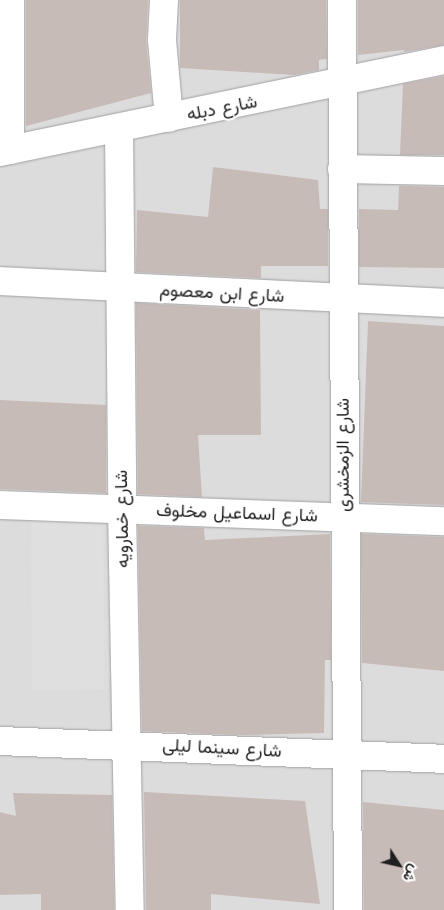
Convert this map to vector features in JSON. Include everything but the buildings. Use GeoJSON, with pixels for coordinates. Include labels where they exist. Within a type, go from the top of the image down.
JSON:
{"type":"FeatureCollection","features":[{"type":"Feature","properties":{"kind":"street"},"geometry":{"type":"LineString","coordinates":[[5,151],[10,0]]}},
{"type":"Feature","properties":{"kind":"street"},"geometry":{"type":"LineString","coordinates":[[164,0],[162,40],[170,118]]}},
{"type":"Feature","properties":{"kind":"street","name":"شارع الزمخشرى"},"geometry":{"type":"LineString","coordinates":[[342,0],[343,517],[348,910]]}},
{"type":"Feature","properties":{"kind":"street","name":"شارع دبله"},"geometry":{"type":"LineString","coordinates":[[5,151],[342,84],[444,60]]}},
{"type":"Feature","properties":{"kind":"street","name":"شارع خمارويه"},"geometry":{"type":"LineString","coordinates":[[119,128],[122,509],[130,910]]}},
{"type":"Feature","properties":{"kind":"street"},"geometry":{"type":"LineString","coordinates":[[342,169],[444,171]]}},
{"type":"Feature","properties":{"kind":"street","name":"شارع ابن معصوم"},"geometry":{"type":"LineString","coordinates":[[0,281],[444,303]]}},
{"type":"Feature","properties":{"kind":"street","name":"شارع اسماعيل مخلوف"},"geometry":{"type":"LineString","coordinates":[[0,505],[444,521]]}},
{"type":"Feature","properties":{"kind":"street","name":"شارع سينما ليلى"},"geometry":{"type":"LineString","coordinates":[[0,741],[128,744],[444,759]]}},
{"type":"Feature","properties":{"kind":"shaded area"},"geometry":{"type":"Polygon","coordinates":[[[0,0],[444,0],[444,910],[0,910],[0,0]]]}},
{"type":"Feature","properties":{"kind":"shaded area"},"geometry":{"type":"Polygon","coordinates":[[[103,517],[104,689],[32,690],[31,518],[103,517]]]}}]}
